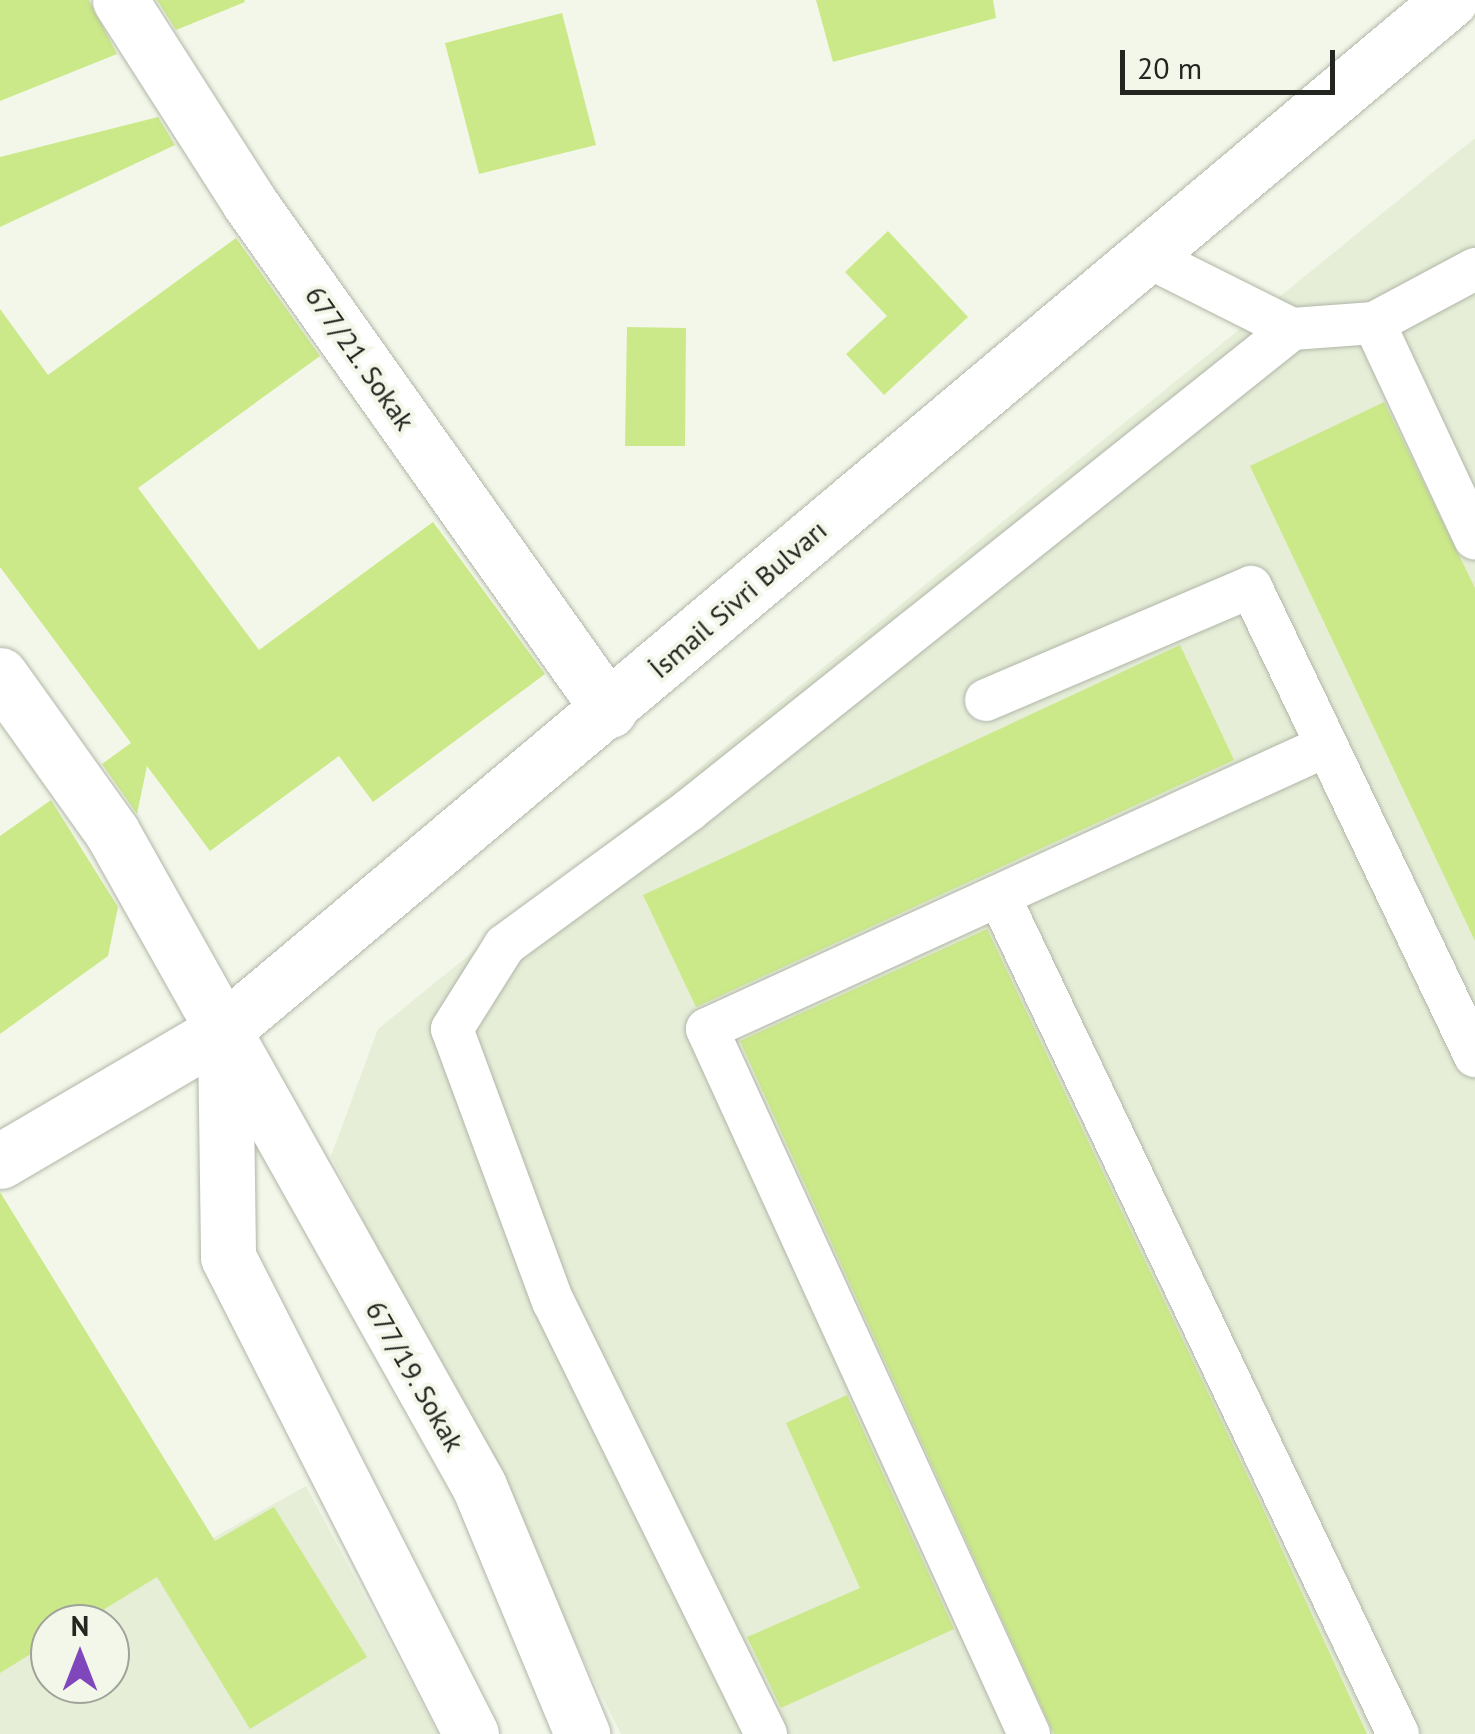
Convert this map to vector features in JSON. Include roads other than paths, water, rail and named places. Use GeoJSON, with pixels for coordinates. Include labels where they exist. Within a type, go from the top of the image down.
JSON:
{"type":"FeatureCollection","features":[{"type":"Feature","properties":{"kind":"main road","name":"677/21. Sokak"},"geometry":{"type":"LineString","coordinates":[[120,0],[249,202],[609,710]]}},
{"type":"Feature","properties":{"kind":"main road","name":"İsmail Sivri Bulvarı"},"geometry":{"type":"LineString","coordinates":[[0,1161],[224,1029],[609,710],[1140,253],[1450,0]]}},
{"type":"Feature","properties":{"kind":"main road","name":"677/19. Sokak"},"geometry":{"type":"LineString","coordinates":[[0,674],[112,832],[479,1486],[582,1734]]}},
{"type":"Feature","properties":{"kind":"main road","name":"677/19. Sokak"},"geometry":{"type":"LineString","coordinates":[[224,1029],[228,1256],[471,1734]]}},
{"type":"Feature","properties":{"kind":"lane"},"geometry":{"type":"LineString","coordinates":[[1140,253],[1292,329],[1374,323],[1475,269]]}},
{"type":"Feature","properties":{"kind":"lane"},"geometry":{"type":"LineString","coordinates":[[1374,323],[1475,539]]}},
{"type":"Feature","properties":{"kind":"lane"},"geometry":{"type":"LineString","coordinates":[[766,1734],[552,1302],[452,1029],[506,946],[688,812],[1292,329]]}},
{"type":"Feature","properties":{"kind":"lane"},"geometry":{"type":"LineString","coordinates":[[986,700],[1251,586],[1475,1056]]}},
{"type":"Feature","properties":{"kind":"lane"},"geometry":{"type":"LineString","coordinates":[[1029,1734],[707,1029],[1326,746]]}},
{"type":"Feature","properties":{"kind":"lane"},"geometry":{"type":"LineString","coordinates":[[999,896],[1398,1734]]}}]}
